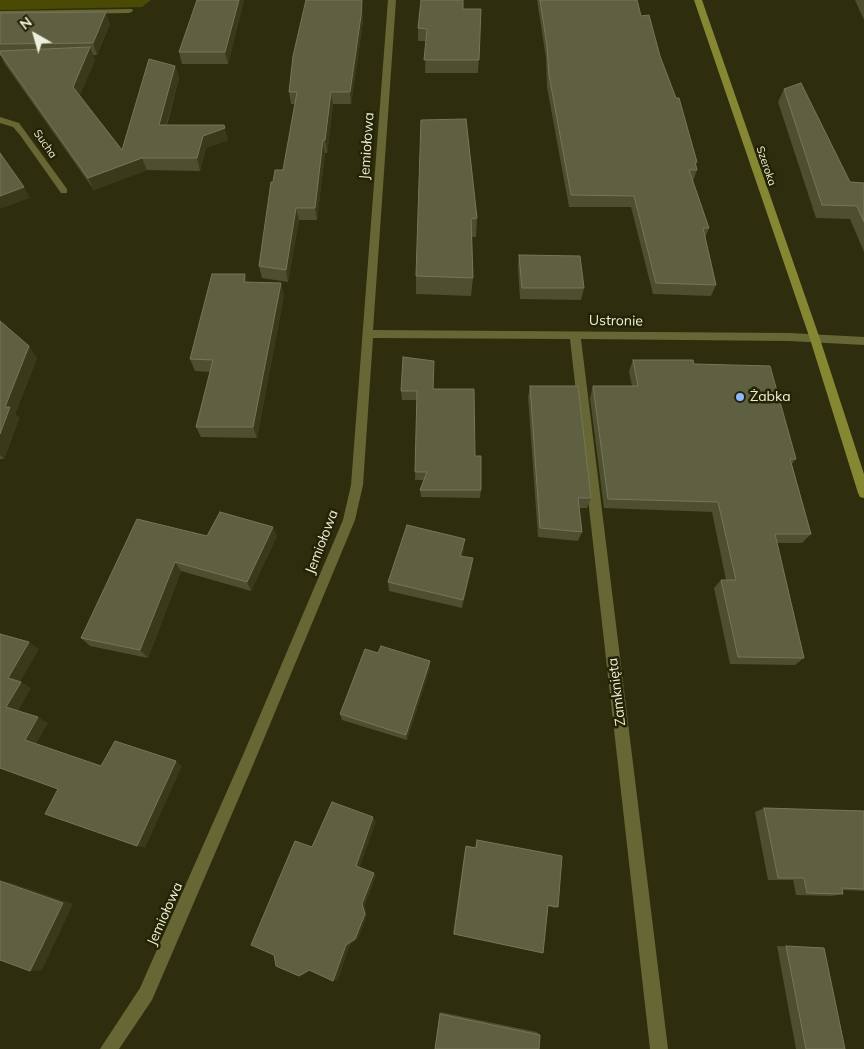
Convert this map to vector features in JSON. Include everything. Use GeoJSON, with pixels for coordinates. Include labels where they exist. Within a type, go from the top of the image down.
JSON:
{"type":"FeatureCollection","features":[{"type":"Feature","properties":{"kind":"street","name":"Jemiołowa"},"geometry":{"type":"LineString","coordinates":[[109,1049],[146,994],[248,760],[349,520],[357,485],[392,0]]}},
{"type":"Feature","properties":{"kind":"street","name":"Szeroka"},"geometry":{"type":"LineString","coordinates":[[698,0],[814,339],[864,493]]}},
{"type":"Feature","properties":{"kind":"street"},"geometry":{"type":"LineString","coordinates":[[0,13],[129,11]]}},
{"type":"Feature","properties":{"kind":"street","name":"Sucha"},"geometry":{"type":"LineString","coordinates":[[0,120],[16,125],[64,191]]}},
{"type":"Feature","properties":{"kind":"street","name":"Ustronie"},"geometry":{"type":"LineString","coordinates":[[368,334],[575,335],[864,341]]}},
{"type":"Feature","properties":{"kind":"street","name":"Zamknięta"},"geometry":{"type":"LineString","coordinates":[[575,335],[658,1049]]}},
{"type":"Feature","properties":{"kind":"shaded area"},"geometry":{"type":"Polygon","coordinates":[[[0,0],[151,0],[142,7],[0,10],[0,0]]]}},
{"type":"Feature","properties":{"kind":"building"},"geometry":{"type":"Polygon","coordinates":[[[197,0],[239,0],[225,52],[179,52],[197,0]]]}},
{"type":"Feature","properties":{"kind":"building"},"geometry":{"type":"Polygon","coordinates":[[[306,0],[362,0],[361,16],[350,92],[331,92],[315,208],[296,208],[286,270],[259,266],[271,182],[273,182],[275,170],[283,170],[297,92],[289,92],[293,56],[306,0]]]}},
{"type":"Feature","properties":{"kind":"building"},"geometry":{"type":"Polygon","coordinates":[[[421,0],[463,0],[463,9],[481,9],[479,60],[424,60],[427,29],[418,28],[421,0]]]}},
{"type":"Feature","properties":{"kind":"building"},"geometry":{"type":"Polygon","coordinates":[[[540,0],[637,0],[641,16],[649,15],[660,56],[676,98],[679,98],[697,162],[695,162],[697,170],[689,170],[709,228],[703,228],[716,285],[656,283],[634,196],[571,195],[549,75],[540,0]]]}},
{"type":"Feature","properties":{"kind":"building"},"geometry":{"type":"Polygon","coordinates":[[[106,12],[93,43],[0,44],[0,13],[106,12]]]}},
{"type":"Feature","properties":{"kind":"building"},"geometry":{"type":"Polygon","coordinates":[[[90,47],[73,87],[122,150],[149,59],[175,66],[159,125],[224,125],[225,128],[203,136],[197,158],[142,158],[88,178],[0,51],[90,47]]]}},
{"type":"Feature","properties":{"kind":"building"},"geometry":{"type":"Polygon","coordinates":[[[801,83],[850,182],[864,183],[864,222],[857,206],[822,205],[784,89],[801,83]]]}},
{"type":"Feature","properties":{"kind":"building"},"geometry":{"type":"Polygon","coordinates":[[[466,119],[477,218],[471,219],[473,278],[416,276],[421,120],[466,119]]]}},
{"type":"Feature","properties":{"kind":"building"},"geometry":{"type":"Polygon","coordinates":[[[0,153],[24,187],[0,196],[0,153]]]}},
{"type":"Feature","properties":{"kind":"building"},"geometry":{"type":"Polygon","coordinates":[[[519,255],[580,256],[584,288],[522,288],[519,255]]]}},
{"type":"Feature","properties":{"kind":"building"},"geometry":{"type":"Polygon","coordinates":[[[212,274],[245,274],[244,282],[281,283],[253,427],[196,427],[213,360],[190,359],[212,274]]]}},
{"type":"Feature","properties":{"kind":"building"},"geometry":{"type":"Polygon","coordinates":[[[0,321],[29,346],[5,407],[10,407],[0,434],[0,321]]]}},
{"type":"Feature","properties":{"kind":"building"},"geometry":{"type":"Polygon","coordinates":[[[403,357],[434,361],[433,389],[474,389],[475,456],[481,456],[481,490],[420,490],[427,472],[415,472],[417,391],[401,391],[403,357]]]}},
{"type":"Feature","properties":{"kind":"building"},"geometry":{"type":"Polygon","coordinates":[[[633,360],[693,360],[694,364],[770,366],[796,459],[790,459],[811,534],[775,534],[804,658],[738,657],[721,580],[736,580],[718,502],[608,499],[593,386],[638,386],[633,360]]]}},
{"type":"Feature","properties":{"kind":"building"},"geometry":{"type":"Polygon","coordinates":[[[530,386],[578,386],[591,498],[578,498],[582,532],[540,528],[530,386]]]}},
{"type":"Feature","properties":{"kind":"building"},"geometry":{"type":"Polygon","coordinates":[[[220,512],[273,527],[247,582],[175,562],[140,650],[81,638],[137,519],[207,536],[220,512]]]}},
{"type":"Feature","properties":{"kind":"building"},"geometry":{"type":"Polygon","coordinates":[[[407,525],[465,539],[460,556],[473,558],[463,600],[388,582],[407,525]]]}},
{"type":"Feature","properties":{"kind":"building"},"geometry":{"type":"Polygon","coordinates":[[[0,634],[29,642],[8,678],[21,682],[6,707],[38,717],[25,740],[101,766],[115,741],[176,761],[137,846],[45,814],[58,789],[0,768],[0,634]]]}},
{"type":"Feature","properties":{"kind":"building"},"geometry":{"type":"Polygon","coordinates":[[[381,646],[430,661],[406,735],[340,714],[365,649],[378,653],[381,646]]]}},
{"type":"Feature","properties":{"kind":"building"},"geometry":{"type":"Polygon","coordinates":[[[332,802],[373,817],[356,866],[374,873],[362,904],[365,914],[355,939],[346,945],[333,981],[309,970],[299,976],[276,966],[274,955],[251,945],[295,841],[312,847],[332,802]]]}},
{"type":"Feature","properties":{"kind":"building"},"geometry":{"type":"Polygon","coordinates":[[[764,808],[864,811],[864,889],[842,888],[843,894],[807,893],[804,878],[778,878],[764,808]]]}},
{"type":"Feature","properties":{"kind":"building"},"geometry":{"type":"Polygon","coordinates":[[[477,840],[562,856],[558,907],[548,905],[543,953],[454,934],[466,846],[476,848],[477,840]]]}},
{"type":"Feature","properties":{"kind":"building"},"geometry":{"type":"Polygon","coordinates":[[[0,881],[63,903],[30,971],[0,960],[0,881]]]}},
{"type":"Feature","properties":{"kind":"building"},"geometry":{"type":"Polygon","coordinates":[[[786,946],[824,948],[845,1049],[806,1049],[786,946]]]}},
{"type":"Feature","properties":{"kind":"building"},"geometry":{"type":"Polygon","coordinates":[[[440,1014],[540,1035],[539,1049],[435,1049],[440,1014]]]}},
{"type":"Feature","properties":{"kind":"place","name":"Żabka"},"geometry":{"type":"Point","coordinates":[740,397]}}]}
